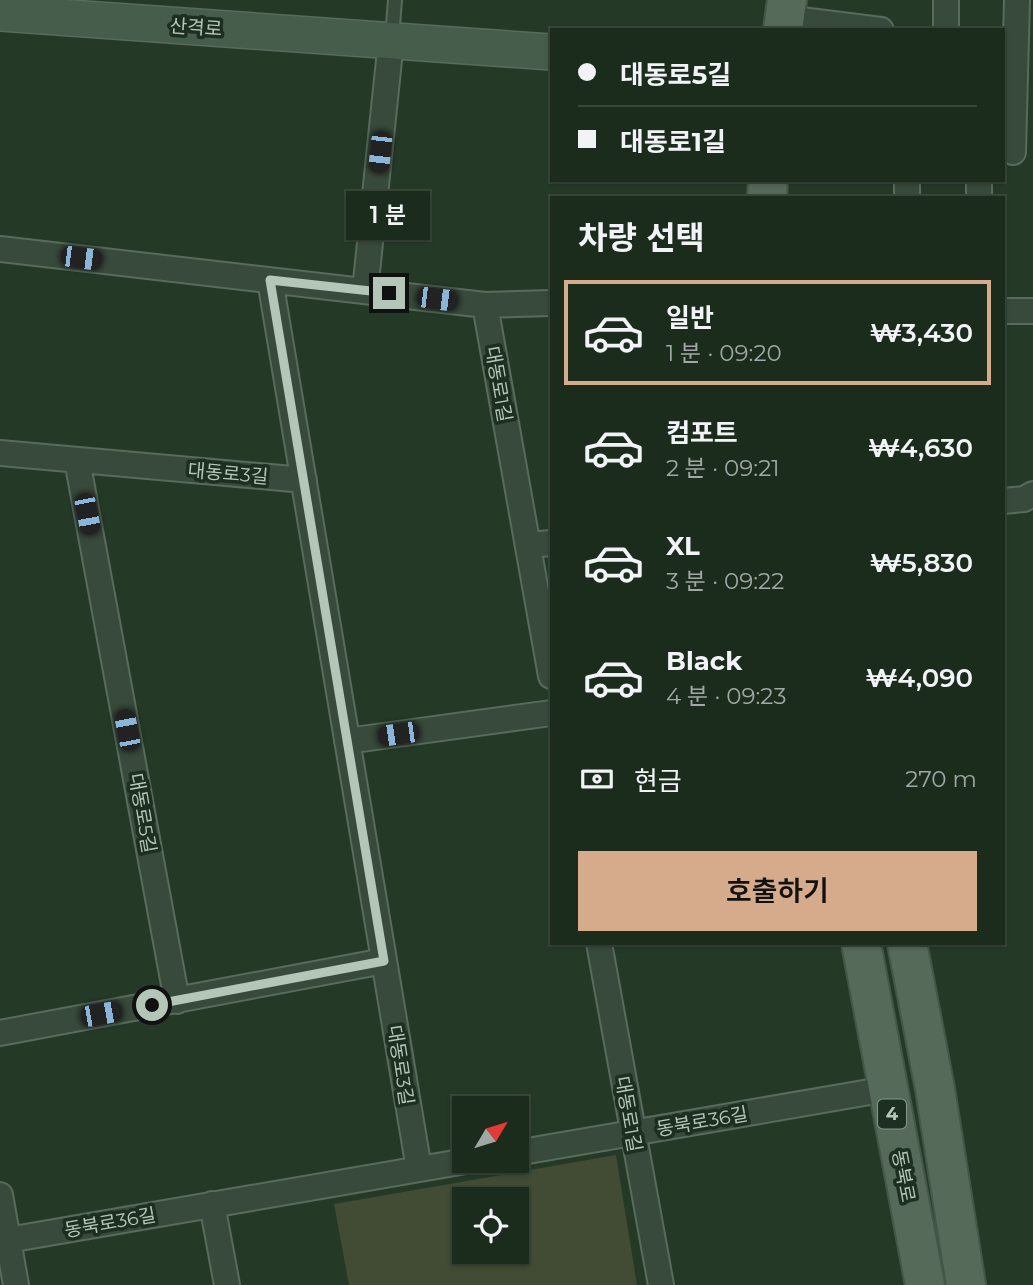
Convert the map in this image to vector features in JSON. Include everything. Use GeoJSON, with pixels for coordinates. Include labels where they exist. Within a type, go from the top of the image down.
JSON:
{"type":"FeatureCollection","features":[{"type":"Feature","properties":{"kind":"main road","name":"동북로"},"geometry":{"type":"LineString","coordinates":[[861,945],[925,1285]]}},
{"type":"Feature","properties":{"kind":"main road"},"geometry":{"type":"LineString","coordinates":[[907,945],[967,1280]]}},
{"type":"Feature","properties":{"kind":"street"},"geometry":{"type":"LineString","coordinates":[[946,0],[946,28]]}},
{"type":"Feature","properties":{"kind":"street"},"geometry":{"type":"LineString","coordinates":[[1016,152],[1017,0]]}},
{"type":"Feature","properties":{"kind":"street","name":"산격로"},"geometry":{"type":"LineString","coordinates":[[0,13],[550,52]]}},
{"type":"Feature","properties":{"kind":"street"},"geometry":{"type":"LineString","coordinates":[[785,16],[867,28]]}},
{"type":"Feature","properties":{"kind":"street"},"geometry":{"type":"LineString","coordinates":[[365,291],[391,41]]}},
{"type":"Feature","properties":{"kind":"street"},"geometry":{"type":"LineString","coordinates":[[0,248],[485,305],[550,303]]}},
{"type":"Feature","properties":{"kind":"street"},"geometry":{"type":"LineString","coordinates":[[270,280],[303,480]]}},
{"type":"Feature","properties":{"kind":"street","name":"대동로1길"},"geometry":{"type":"LineString","coordinates":[[485,305],[540,544],[550,664]]}},
{"type":"Feature","properties":{"kind":"street"},"geometry":{"type":"LineString","coordinates":[[1005,311],[1033,311]]}},
{"type":"Feature","properties":{"kind":"street","name":"대동로3길"},"geometry":{"type":"LineString","coordinates":[[0,453],[303,480],[419,1169]]}},
{"type":"Feature","properties":{"kind":"street","name":"대동로5길"},"geometry":{"type":"LineString","coordinates":[[77,460],[177,1001]]}},
{"type":"Feature","properties":{"kind":"street"},"geometry":{"type":"LineString","coordinates":[[1005,501],[1024,499],[1033,494]]}},
{"type":"Feature","properties":{"kind":"street"},"geometry":{"type":"LineString","coordinates":[[347,741],[550,713]]}},
{"type":"Feature","properties":{"kind":"street","name":"대동로1길"},"geometry":{"type":"LineString","coordinates":[[599,945],[661,1285]]}},
{"type":"Feature","properties":{"kind":"street"},"geometry":{"type":"LineString","coordinates":[[0,1033],[384,961]]}},
{"type":"Feature","properties":{"kind":"street","name":"동북로36길"},"geometry":{"type":"LineString","coordinates":[[529,1151],[887,1089]]}},
{"type":"Feature","properties":{"kind":"street","name":"동북로36길"},"geometry":{"type":"LineString","coordinates":[[8,1240],[452,1163]]}},
{"type":"Feature","properties":{"kind":"street"},"geometry":{"type":"LineString","coordinates":[[0,1195],[16,1285]]}},
{"type":"Feature","properties":{"kind":"street"},"geometry":{"type":"LineString","coordinates":[[212,1205],[227,1285]]}},
{"type":"Feature","properties":{"kind":"lane"},"geometry":{"type":"LineString","coordinates":[[391,41],[395,0]]}},
{"type":"Feature","properties":{"kind":"green space"},"geometry":{"type":"Polygon","coordinates":[[[616,1155],[637,1285],[349,1285],[334,1204],[512,1173],[529,1173],[529,1170],[616,1155]]]}},
{"type":"Feature","properties":{"kind":"route"},"geometry":{"type":"LineString","coordinates":[[152,1005],[384,961],[270,280],[389,293]]}}]}
